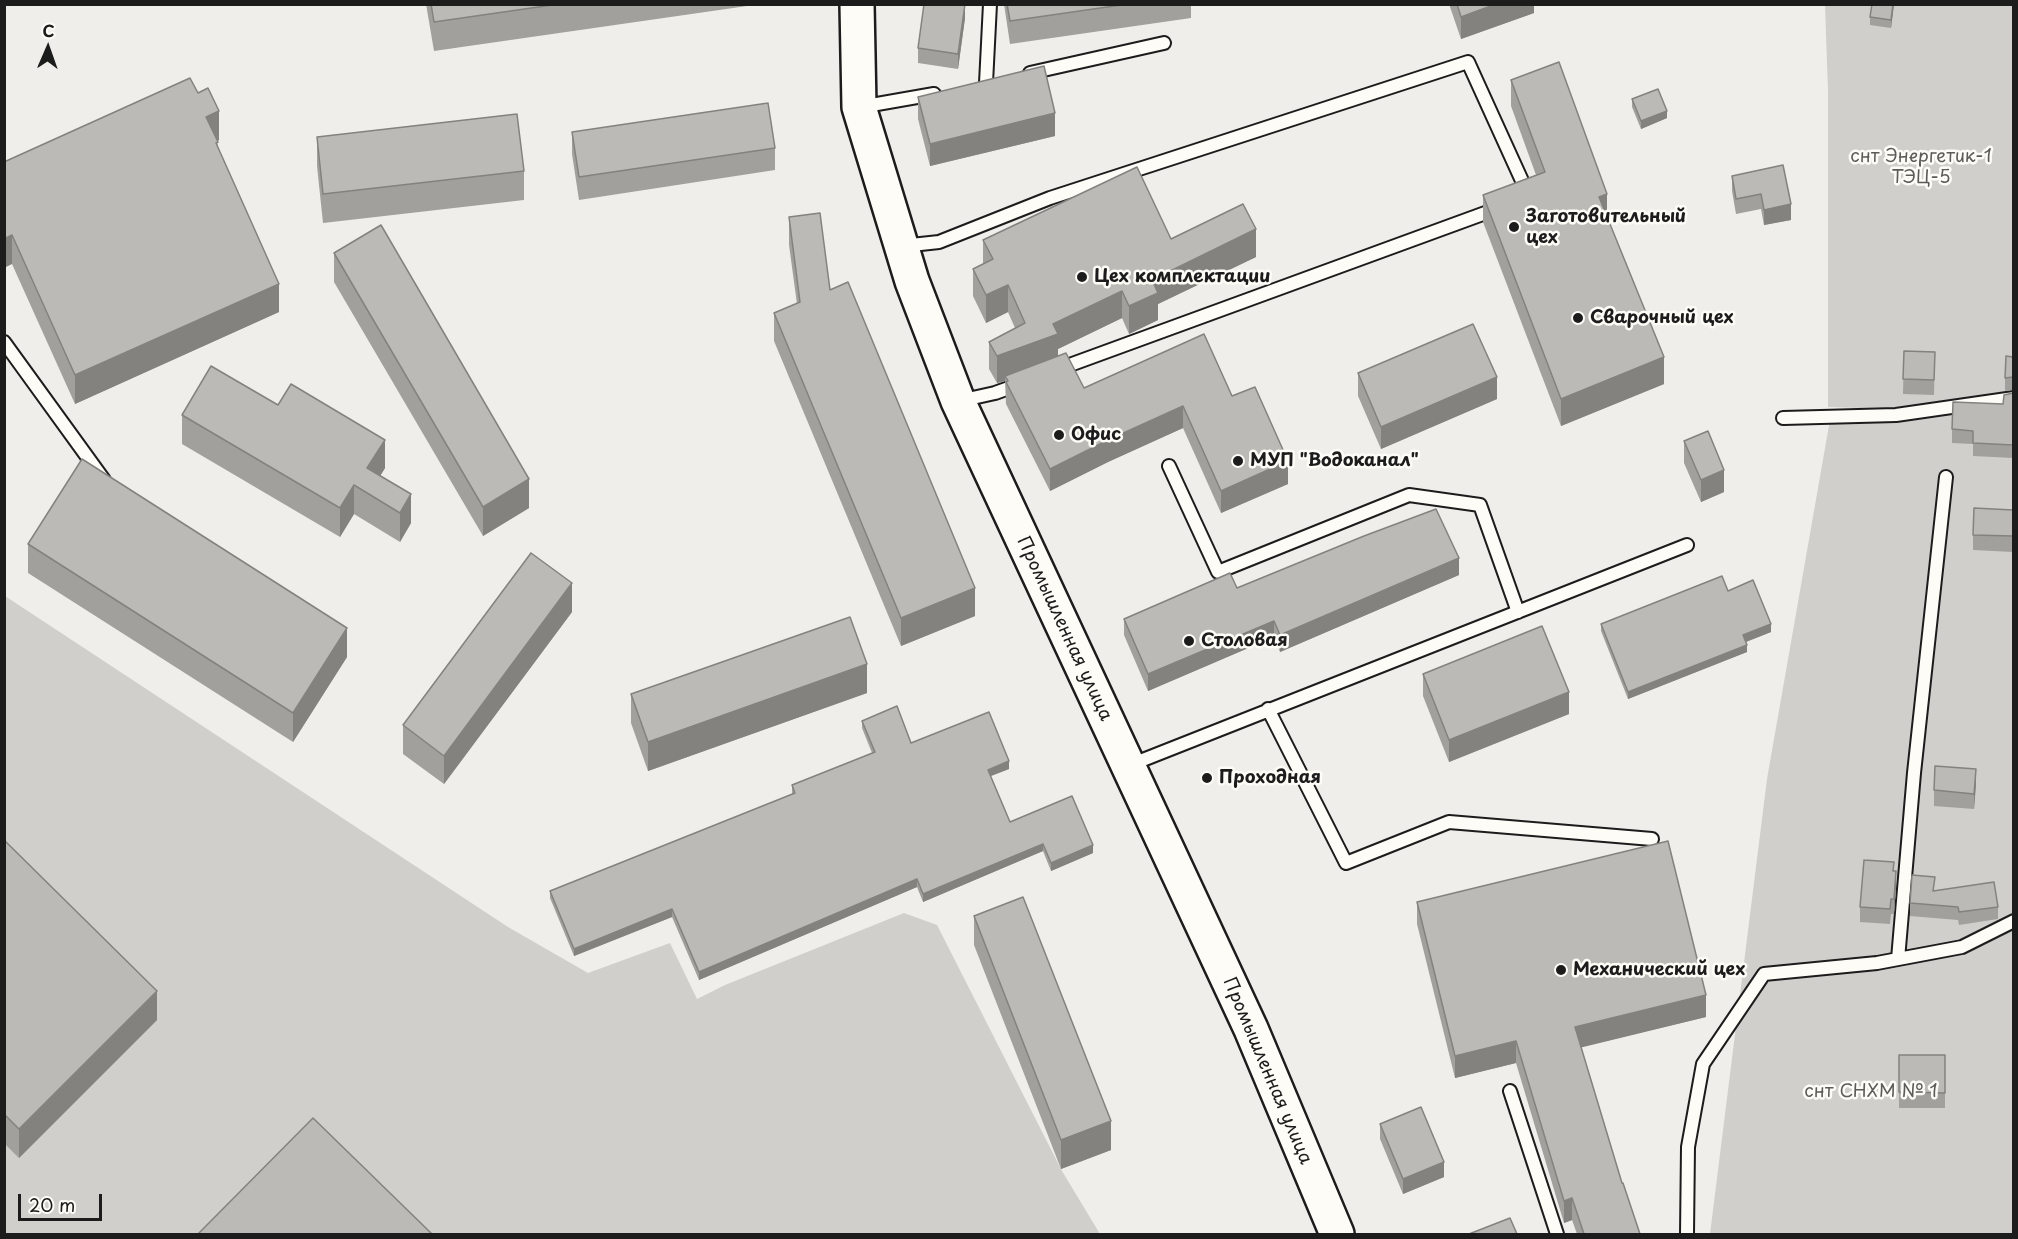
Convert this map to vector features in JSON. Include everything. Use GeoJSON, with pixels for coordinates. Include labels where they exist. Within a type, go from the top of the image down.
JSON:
{"type":"FeatureCollection","features":[{"type":"Feature","properties":{"kind":"main road","name":"Промышленная улица"},"geometry":{"type":"LineString","coordinates":[[857,4],[859,107],[901,246],[958,401],[1251,1029],[1337,1234]]}},
{"type":"Feature","properties":{"kind":"lane"},"geometry":{"type":"LineString","coordinates":[[987,83],[990,4]]}},
{"type":"Feature","properties":{"kind":"lane"},"geometry":{"type":"LineString","coordinates":[[1020,75],[1164,44]]}},
{"type":"Feature","properties":{"kind":"lane"},"geometry":{"type":"LineString","coordinates":[[901,246],[939,242],[1050,198],[1468,62],[1529,196],[995,393],[958,401]]}},
{"type":"Feature","properties":{"kind":"lane"},"geometry":{"type":"LineString","coordinates":[[859,107],[945,92]]}},
{"type":"Feature","properties":{"kind":"lane"},"geometry":{"type":"LineString","coordinates":[[4,342],[111,490]]}},
{"type":"Feature","properties":{"kind":"lane"},"geometry":{"type":"LineString","coordinates":[[1783,418],[1896,415],[2013,398]]}},
{"type":"Feature","properties":{"kind":"lane"},"geometry":{"type":"LineString","coordinates":[[1169,466],[1218,572],[1409,495],[1480,505],[1518,612]]}},
{"type":"Feature","properties":{"kind":"lane"},"geometry":{"type":"LineString","coordinates":[[1898,959],[1914,773],[1946,477]]}},
{"type":"Feature","properties":{"kind":"lane"},"geometry":{"type":"LineString","coordinates":[[1128,766],[1687,545]]}},
{"type":"Feature","properties":{"kind":"lane"},"geometry":{"type":"LineString","coordinates":[[1268,709],[1346,863],[1449,822],[1652,839]]}},
{"type":"Feature","properties":{"kind":"lane"},"geometry":{"type":"LineString","coordinates":[[1687,1234],[1688,1147],[1702,1064],[1764,974],[1877,963],[1962,947],[2013,921]]}},
{"type":"Feature","properties":{"kind":"lane"},"geometry":{"type":"LineString","coordinates":[[1510,1091],[1557,1234]]}},
{"type":"Feature","properties":{"kind":"green space","name":"снт СНХМ № 1"},"geometry":{"type":"Polygon","coordinates":[[[1825,5],[2013,5],[2013,1234],[1710,1234],[1767,779],[1831,414],[1894,409],[1828,407],[1828,91],[1825,5]]]}},
{"type":"Feature","properties":{"kind":"green space"},"geometry":{"type":"Polygon","coordinates":[[[4,583],[5,596],[508,927],[588,973],[670,943],[697,999],[725,985],[904,913],[937,925],[1062,1171],[1100,1234],[5,1234],[4,583]]]}},
{"type":"Feature","properties":{"kind":"building"},"geometry":{"type":"Polygon","coordinates":[[[431,4],[559,4],[434,22],[431,4]]]}},
{"type":"Feature","properties":{"kind":"building"},"geometry":{"type":"Polygon","coordinates":[[[924,4],[965,4],[958,54],[918,48],[924,4]]]}},
{"type":"Feature","properties":{"kind":"building"},"geometry":{"type":"Polygon","coordinates":[[[1007,4],[1128,4],[1010,21],[1007,4]]]}},
{"type":"Feature","properties":{"kind":"building"},"geometry":{"type":"Polygon","coordinates":[[[1457,4],[1496,4],[1461,17],[1457,4]]]}},
{"type":"Feature","properties":{"kind":"building"},"geometry":{"type":"Polygon","coordinates":[[[1872,4],[1893,4],[1891,20],[1870,17],[1872,4]]]}},
{"type":"Feature","properties":{"kind":"building"},"geometry":{"type":"Polygon","coordinates":[[[1559,62],[1607,194],[1599,197],[1664,357],[1561,399],[1483,195],[1545,172],[1511,80],[1559,62]]]}},
{"type":"Feature","properties":{"kind":"building"},"geometry":{"type":"Polygon","coordinates":[[[1044,66],[1055,113],[930,144],[918,97],[1044,66]]]}},
{"type":"Feature","properties":{"kind":"building"},"geometry":{"type":"Polygon","coordinates":[[[190,78],[198,93],[208,88],[219,111],[206,117],[279,284],[75,375],[12,235],[4,239],[4,162],[190,78]]]}},
{"type":"Feature","properties":{"kind":"building"},"geometry":{"type":"Polygon","coordinates":[[[1658,89],[1667,111],[1641,121],[1632,99],[1658,89]]]}},
{"type":"Feature","properties":{"kind":"building"},"geometry":{"type":"Polygon","coordinates":[[[768,103],[775,148],[579,177],[572,132],[768,103]]]}},
{"type":"Feature","properties":{"kind":"building"},"geometry":{"type":"Polygon","coordinates":[[[517,114],[524,171],[323,194],[317,137],[517,114]]]}},
{"type":"Feature","properties":{"kind":"building"},"geometry":{"type":"Polygon","coordinates":[[[1783,165],[1791,204],[1764,210],[1761,194],[1736,199],[1732,176],[1783,165]]]}},
{"type":"Feature","properties":{"kind":"building","name":"Цех комплектации"},"geometry":{"type":"Polygon","coordinates":[[[1137,167],[1171,239],[1243,204],[1256,229],[1152,280],[1158,293],[1129,306],[1122,291],[1053,324],[1058,334],[997,356],[989,342],[1025,323],[1008,285],[986,295],[973,269],[993,259],[983,240],[1137,167]]]}},
{"type":"Feature","properties":{"kind":"building"},"geometry":{"type":"Polygon","coordinates":[[[820,213],[830,290],[848,282],[975,588],[901,618],[774,313],[800,302],[789,217],[820,213]]]}},
{"type":"Feature","properties":{"kind":"building"},"geometry":{"type":"Polygon","coordinates":[[[381,225],[529,479],[483,507],[334,253],[381,225]]]}},
{"type":"Feature","properties":{"kind":"building"},"geometry":{"type":"Polygon","coordinates":[[[1473,324],[1497,377],[1381,427],[1358,373],[1473,324]]]}},
{"type":"Feature","properties":{"kind":"building"},"geometry":{"type":"Polygon","coordinates":[[[1204,334],[1232,396],[1255,387],[1288,461],[1221,491],[1183,406],[1050,469],[1005,376],[1066,353],[1084,388],[1204,334]]]}},
{"type":"Feature","properties":{"kind":"building"},"geometry":{"type":"Polygon","coordinates":[[[1904,351],[1935,352],[1934,380],[1903,379],[1904,351]]]}},
{"type":"Feature","properties":{"kind":"building"},"geometry":{"type":"Polygon","coordinates":[[[2006,356],[2013,357],[2013,377],[2005,378],[2006,356]]]}},
{"type":"Feature","properties":{"kind":"building"},"geometry":{"type":"Polygon","coordinates":[[[211,366],[278,405],[291,384],[385,440],[367,468],[411,494],[400,513],[354,485],[340,508],[182,415],[211,366]]]}},
{"type":"Feature","properties":{"kind":"building"},"geometry":{"type":"Polygon","coordinates":[[[2013,393],[2013,445],[1973,443],[1973,431],[1952,429],[1953,402],[2003,404],[2004,395],[2013,393]]]}},
{"type":"Feature","properties":{"kind":"building"},"geometry":{"type":"Polygon","coordinates":[[[1708,431],[1724,470],[1701,480],[1684,441],[1708,431]]]}},
{"type":"Feature","properties":{"kind":"building"},"geometry":{"type":"Polygon","coordinates":[[[82,459],[347,628],[293,713],[28,544],[82,459]]]}},
{"type":"Feature","properties":{"kind":"building"},"geometry":{"type":"Polygon","coordinates":[[[1974,508],[2013,510],[2013,536],[1973,535],[1974,508]]]}},
{"type":"Feature","properties":{"kind":"building"},"geometry":{"type":"Polygon","coordinates":[[[1436,509],[1459,558],[1280,635],[1274,621],[1148,674],[1124,619],[1230,573],[1237,588],[1436,509]]]}},
{"type":"Feature","properties":{"kind":"building"},"geometry":{"type":"Polygon","coordinates":[[[531,553],[572,583],[444,756],[403,725],[531,553]]]}},
{"type":"Feature","properties":{"kind":"building"},"geometry":{"type":"Polygon","coordinates":[[[1722,576],[1728,591],[1753,580],[1771,624],[1743,635],[1747,645],[1628,692],[1601,624],[1722,576]]]}},
{"type":"Feature","properties":{"kind":"building"},"geometry":{"type":"Polygon","coordinates":[[[850,617],[867,664],[648,742],[631,694],[850,617]]]}},
{"type":"Feature","properties":{"kind":"building"},"geometry":{"type":"Polygon","coordinates":[[[1542,626],[1569,692],[1449,740],[1423,674],[1542,626]]]}},
{"type":"Feature","properties":{"kind":"building"},"geometry":{"type":"Polygon","coordinates":[[[897,706],[911,743],[989,712],[1009,761],[988,770],[1010,822],[1072,796],[1093,845],[1051,863],[1043,844],[923,894],[917,879],[699,972],[672,909],[574,949],[550,891],[795,793],[792,785],[875,752],[862,721],[897,706]]]}},
{"type":"Feature","properties":{"kind":"building"},"geometry":{"type":"Polygon","coordinates":[[[1935,766],[1976,769],[1974,794],[1934,790],[1935,766]]]}},
{"type":"Feature","properties":{"kind":"building"},"geometry":{"type":"Polygon","coordinates":[[[4,840],[157,991],[19,1129],[4,1114],[4,840]]]}},
{"type":"Feature","properties":{"kind":"building","name":"Механический цех"},"geometry":{"type":"Polygon","coordinates":[[[1668,841],[1706,995],[1575,1027],[1622,1183],[1640,1234],[1584,1234],[1572,1198],[1564,1201],[1516,1041],[1455,1056],[1417,902],[1668,841]]]}},
{"type":"Feature","properties":{"kind":"building"},"geometry":{"type":"Polygon","coordinates":[[[1864,860],[1894,862],[1893,871],[1896,871],[1894,899],[1891,899],[1890,909],[1860,907],[1864,860]]]}},
{"type":"Feature","properties":{"kind":"building"},"geometry":{"type":"Polygon","coordinates":[[[1912,875],[1935,877],[1933,891],[1994,882],[1998,907],[1959,912],[1958,907],[1910,903],[1912,875]]]}},
{"type":"Feature","properties":{"kind":"building"},"geometry":{"type":"Polygon","coordinates":[[[1023,897],[1111,1121],[1061,1140],[974,916],[1023,897]]]}},
{"type":"Feature","properties":{"kind":"building"},"geometry":{"type":"Polygon","coordinates":[[[1899,1055],[1945,1055],[1945,1093],[1899,1092],[1899,1055]]]}},
{"type":"Feature","properties":{"kind":"building"},"geometry":{"type":"Polygon","coordinates":[[[1421,1107],[1444,1162],[1403,1179],[1380,1124],[1421,1107]]]}},
{"type":"Feature","properties":{"kind":"building"},"geometry":{"type":"Polygon","coordinates":[[[313,1118],[432,1234],[198,1234],[313,1118]]]}},
{"type":"Feature","properties":{"kind":"building"},"geometry":{"type":"Polygon","coordinates":[[[1510,1218],[1517,1234],[1469,1234],[1510,1218]]]}},
{"type":"Feature","properties":{"kind":"place","name":"Заготовительный цех"},"geometry":{"type":"Point","coordinates":[1514,227]}},
{"type":"Feature","properties":{"kind":"place","name":"Цех комплектации"},"geometry":{"type":"Point","coordinates":[1082,277]}},
{"type":"Feature","properties":{"kind":"place","name":"Сварочный цех"},"geometry":{"type":"Point","coordinates":[1578,318]}},
{"type":"Feature","properties":{"kind":"place","name":"Офис"},"geometry":{"type":"Point","coordinates":[1059,435]}},
{"type":"Feature","properties":{"kind":"place","name":"МУП \"Водоканал\""},"geometry":{"type":"Point","coordinates":[1238,461]}},
{"type":"Feature","properties":{"kind":"place","name":"Столовая"},"geometry":{"type":"Point","coordinates":[1189,641]}},
{"type":"Feature","properties":{"kind":"place","name":"Проходная"},"geometry":{"type":"Point","coordinates":[1207,778]}},
{"type":"Feature","properties":{"kind":"place","name":"Механический цех"},"geometry":{"type":"Point","coordinates":[1561,970]}},
{"type":"Feature","properties":{"kind":"park label","name":"снт Энергетик-1 ТЭЦ-5"},"geometry":{"type":"Point","coordinates":[1921,167]}}]}
